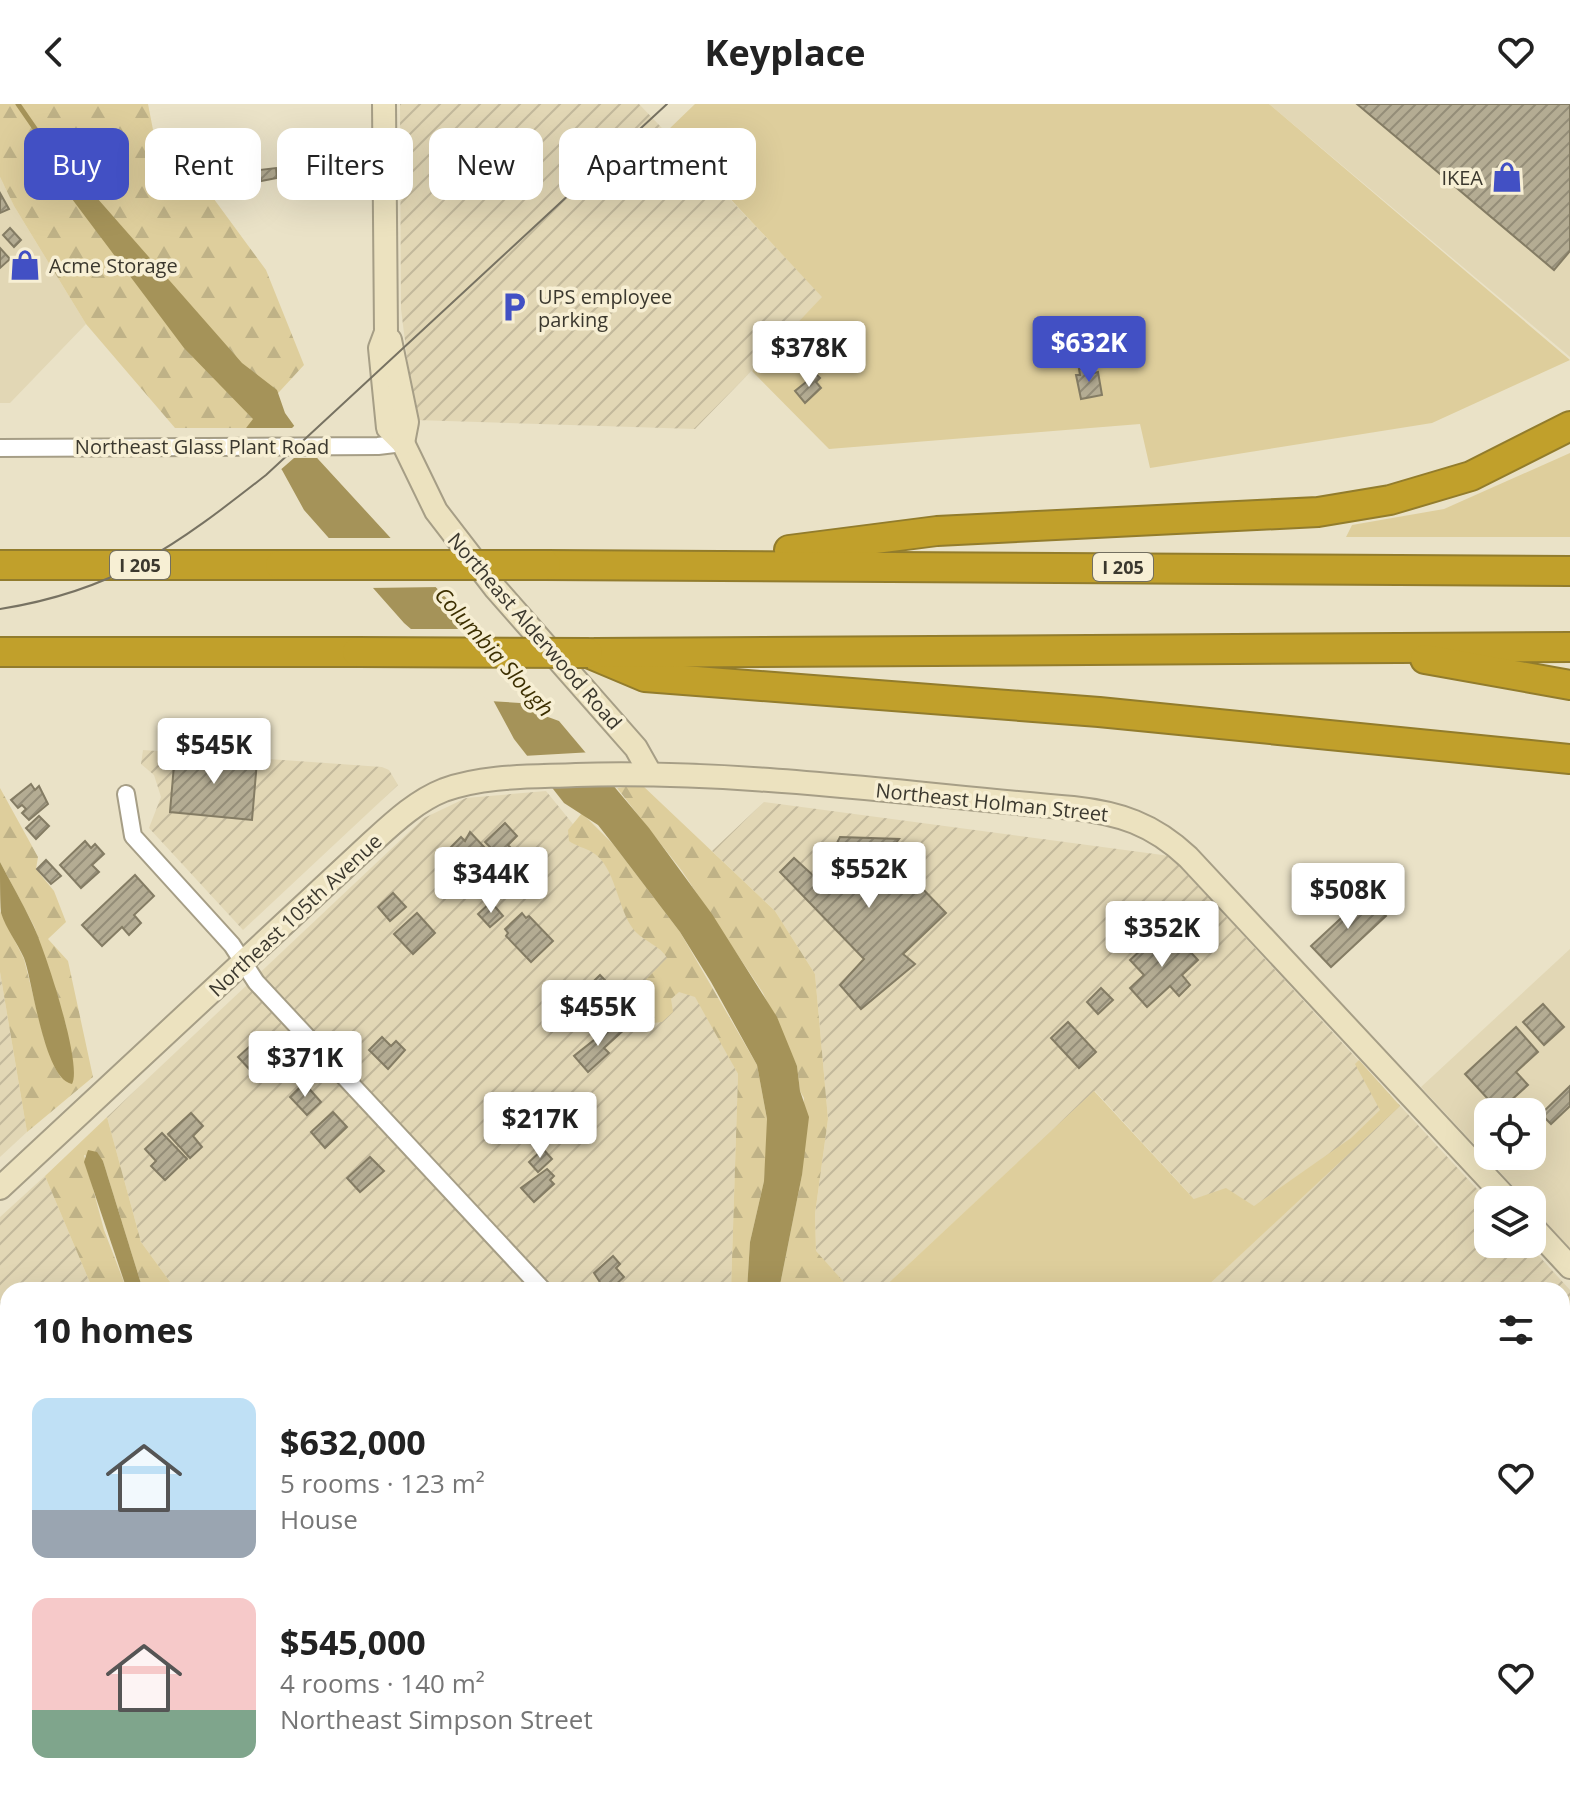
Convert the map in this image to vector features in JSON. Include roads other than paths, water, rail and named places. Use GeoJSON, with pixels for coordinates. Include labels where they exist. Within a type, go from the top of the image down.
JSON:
{"type":"FeatureCollection","features":[{"type":"Feature","properties":{"kind":"highway"},"geometry":{"type":"LineString","coordinates":[[675,564],[937,531],[1318,512],[1390,500],[1471,476],[1570,426]]}},
{"type":"Feature","properties":{"kind":"highway","name":"I 205"},"geometry":{"type":"LineString","coordinates":[[0,565],[675,564],[1570,571]]}},
{"type":"Feature","properties":{"kind":"highway"},"geometry":{"type":"LineString","coordinates":[[1362,646],[1542,683],[1570,685]]}},
{"type":"Feature","properties":{"kind":"highway"},"geometry":{"type":"LineString","coordinates":[[0,652],[588,653],[1570,647]]}},
{"type":"Feature","properties":{"kind":"highway"},"geometry":{"type":"LineString","coordinates":[[588,653],[645,677],[1068,709],[1570,759]]}},
{"type":"Feature","properties":{"kind":"street","name":"Northeast Alderwood Road"},"geometry":{"type":"LineString","coordinates":[[384,104],[386,332],[395,349],[407,422],[403,443],[444,525],[636,748],[650,773]]}},
{"type":"Feature","properties":{"kind":"street","name":"Northeast Glass Plant Road"},"geometry":{"type":"LineString","coordinates":[[0,448],[403,443]]}},
{"type":"Feature","properties":{"kind":"street","name":"Northeast 105th Avenue"},"geometry":{"type":"LineString","coordinates":[[0,1188],[395,822],[428,798],[479,782],[650,773]]}},
{"type":"Feature","properties":{"kind":"street","name":"Northeast Holman Street"},"geometry":{"type":"LineString","coordinates":[[650,773],[750,777],[1073,808],[1123,816],[1144,824],[1188,857],[1495,1186]]}},
{"type":"Feature","properties":{"kind":"street"},"geometry":{"type":"LineString","coordinates":[[126,794],[133,836],[232,945],[256,982],[536,1282]]}},
{"type":"Feature","properties":{"kind":"street"},"geometry":{"type":"LineString","coordinates":[[1546,1241],[1570,1267]]}},
{"type":"Feature","properties":{"kind":"water"},"geometry":{"type":"Polygon","coordinates":[[[73,200],[99,200],[242,363],[277,390],[285,413],[318,459],[443,595],[504,653],[537,713],[559,721],[649,828],[712,914],[777,1017],[797,1066],[800,1091],[809,1117],[802,1175],[781,1282],[748,1282],[750,1242],[764,1181],[767,1119],[757,1065],[680,932],[598,825],[564,803],[514,739],[493,700],[404,623],[304,510],[282,470],[246,428],[253,419],[184,348],[73,200]]]}},
{"type":"Feature","properties":{"kind":"water"},"geometry":{"type":"Polygon","coordinates":[[[0,862],[32,923],[53,979],[72,1054],[72,1084],[62,1078],[54,1066],[24,958],[1,913],[0,862]]]}},
{"type":"Feature","properties":{"kind":"water"},"geometry":{"type":"Polygon","coordinates":[[[88,1150],[97,1152],[103,1161],[141,1282],[124,1282],[84,1162],[88,1150]]]}},
{"type":"Feature","properties":{"kind":"waterway","name":"Columbia Slough"},"geometry":{"type":"LineString","coordinates":[[18,104],[35,128]]}},
{"type":"Feature","properties":{"kind":"tram line"},"geometry":{"type":"LineString","coordinates":[[0,609],[41,601],[111,577],[143,562],[234,500],[266,475],[667,104]]}},
{"type":"Feature","properties":{"kind":"place","name":"IKEA"},"geometry":{"type":"Point","coordinates":[1507,177]}},
{"type":"Feature","properties":{"kind":"place","name":"Acme Storage"},"geometry":{"type":"Point","coordinates":[25,265]}},
{"type":"Feature","properties":{"kind":"place","name":"UPS employee parking"},"geometry":{"type":"Point","coordinates":[514,307]}}]}
